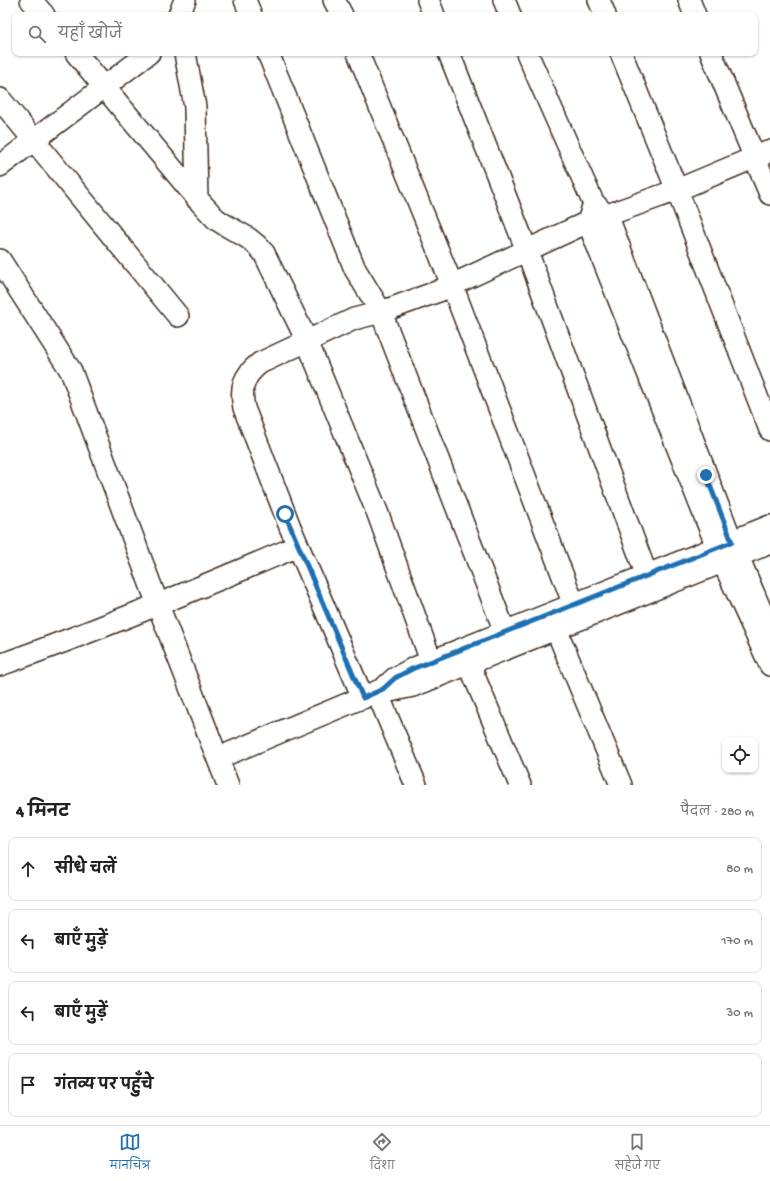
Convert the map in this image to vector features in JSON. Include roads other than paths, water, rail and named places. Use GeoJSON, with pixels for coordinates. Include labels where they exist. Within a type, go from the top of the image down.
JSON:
{"type":"FeatureCollection","features":[{"type":"Feature","properties":{"kind":"street"},"geometry":{"type":"LineString","coordinates":[[31,0],[41,12]]}},
{"type":"Feature","properties":{"kind":"street"},"geometry":{"type":"LineString","coordinates":[[180,12],[185,0]]}},
{"type":"Feature","properties":{"kind":"street"},"geometry":{"type":"LineString","coordinates":[[244,0],[250,12]]}},
{"type":"Feature","properties":{"kind":"street"},"geometry":{"type":"LineString","coordinates":[[334,0],[340,12]]}},
{"type":"Feature","properties":{"kind":"street"},"geometry":{"type":"LineString","coordinates":[[428,0],[433,12]]}},
{"type":"Feature","properties":{"kind":"street"},"geometry":{"type":"LineString","coordinates":[[504,0],[509,12]]}},
{"type":"Feature","properties":{"kind":"street"},"geometry":{"type":"LineString","coordinates":[[599,0],[604,12]]}},
{"type":"Feature","properties":{"kind":"street"},"geometry":{"type":"LineString","coordinates":[[689,0],[694,12]]}},
{"type":"Feature","properties":{"kind":"street"},"geometry":{"type":"LineString","coordinates":[[78,56],[197,199],[216,219],[257,243],[264,253],[307,341],[378,514],[431,661]]}},
{"type":"Feature","properties":{"kind":"street"},"geometry":{"type":"LineString","coordinates":[[0,166],[145,56]]}},
{"type":"Feature","properties":{"kind":"street"},"geometry":{"type":"LineString","coordinates":[[186,56],[195,107],[197,199]]}},
{"type":"Feature","properties":{"kind":"street"},"geometry":{"type":"LineString","coordinates":[[269,56],[355,269],[381,312],[505,632]]}},
{"type":"Feature","properties":{"kind":"street"},"geometry":{"type":"LineString","coordinates":[[359,56],[452,285],[574,605]]}},
{"type":"Feature","properties":{"kind":"street"},"geometry":{"type":"LineString","coordinates":[[450,56],[527,251],[647,576]]}},
{"type":"Feature","properties":{"kind":"street"},"geometry":{"type":"LineString","coordinates":[[528,56],[596,213],[728,552],[770,665]]}},
{"type":"Feature","properties":{"kind":"street"},"geometry":{"type":"LineString","coordinates":[[622,56],[677,190],[770,430]]}},
{"type":"Feature","properties":{"kind":"street"},"geometry":{"type":"LineString","coordinates":[[713,56],[763,154],[770,194]]}},
{"type":"Feature","properties":{"kind":"street"},"geometry":{"type":"LineString","coordinates":[[0,99],[178,316]]}},
{"type":"Feature","properties":{"kind":"street"},"geometry":{"type":"LineString","coordinates":[[416,785],[374,693],[298,546],[244,408],[241,395],[244,381],[250,371],[260,364],[307,341],[354,319],[381,312],[452,285],[527,251],[596,213],[677,190],[763,154]]}},
{"type":"Feature","properties":{"kind":"street"},"geometry":{"type":"LineString","coordinates":[[0,260],[71,371],[158,606],[228,785]]}},
{"type":"Feature","properties":{"kind":"street"},"geometry":{"type":"LineString","coordinates":[[374,693],[413,686],[556,629],[728,552],[770,526]]}},
{"type":"Feature","properties":{"kind":"street"},"geometry":{"type":"LineString","coordinates":[[218,758],[374,693],[395,678],[431,661],[647,576],[728,552],[770,543]]}},
{"type":"Feature","properties":{"kind":"street"},"geometry":{"type":"LineString","coordinates":[[0,665],[84,635],[158,606],[298,546]]}},
{"type":"Feature","properties":{"kind":"street"},"geometry":{"type":"LineString","coordinates":[[728,552],[770,632]]}},
{"type":"Feature","properties":{"kind":"street"},"geometry":{"type":"LineString","coordinates":[[556,629],[621,785]]}},
{"type":"Feature","properties":{"kind":"street"},"geometry":{"type":"LineString","coordinates":[[469,664],[520,785]]}}]}
